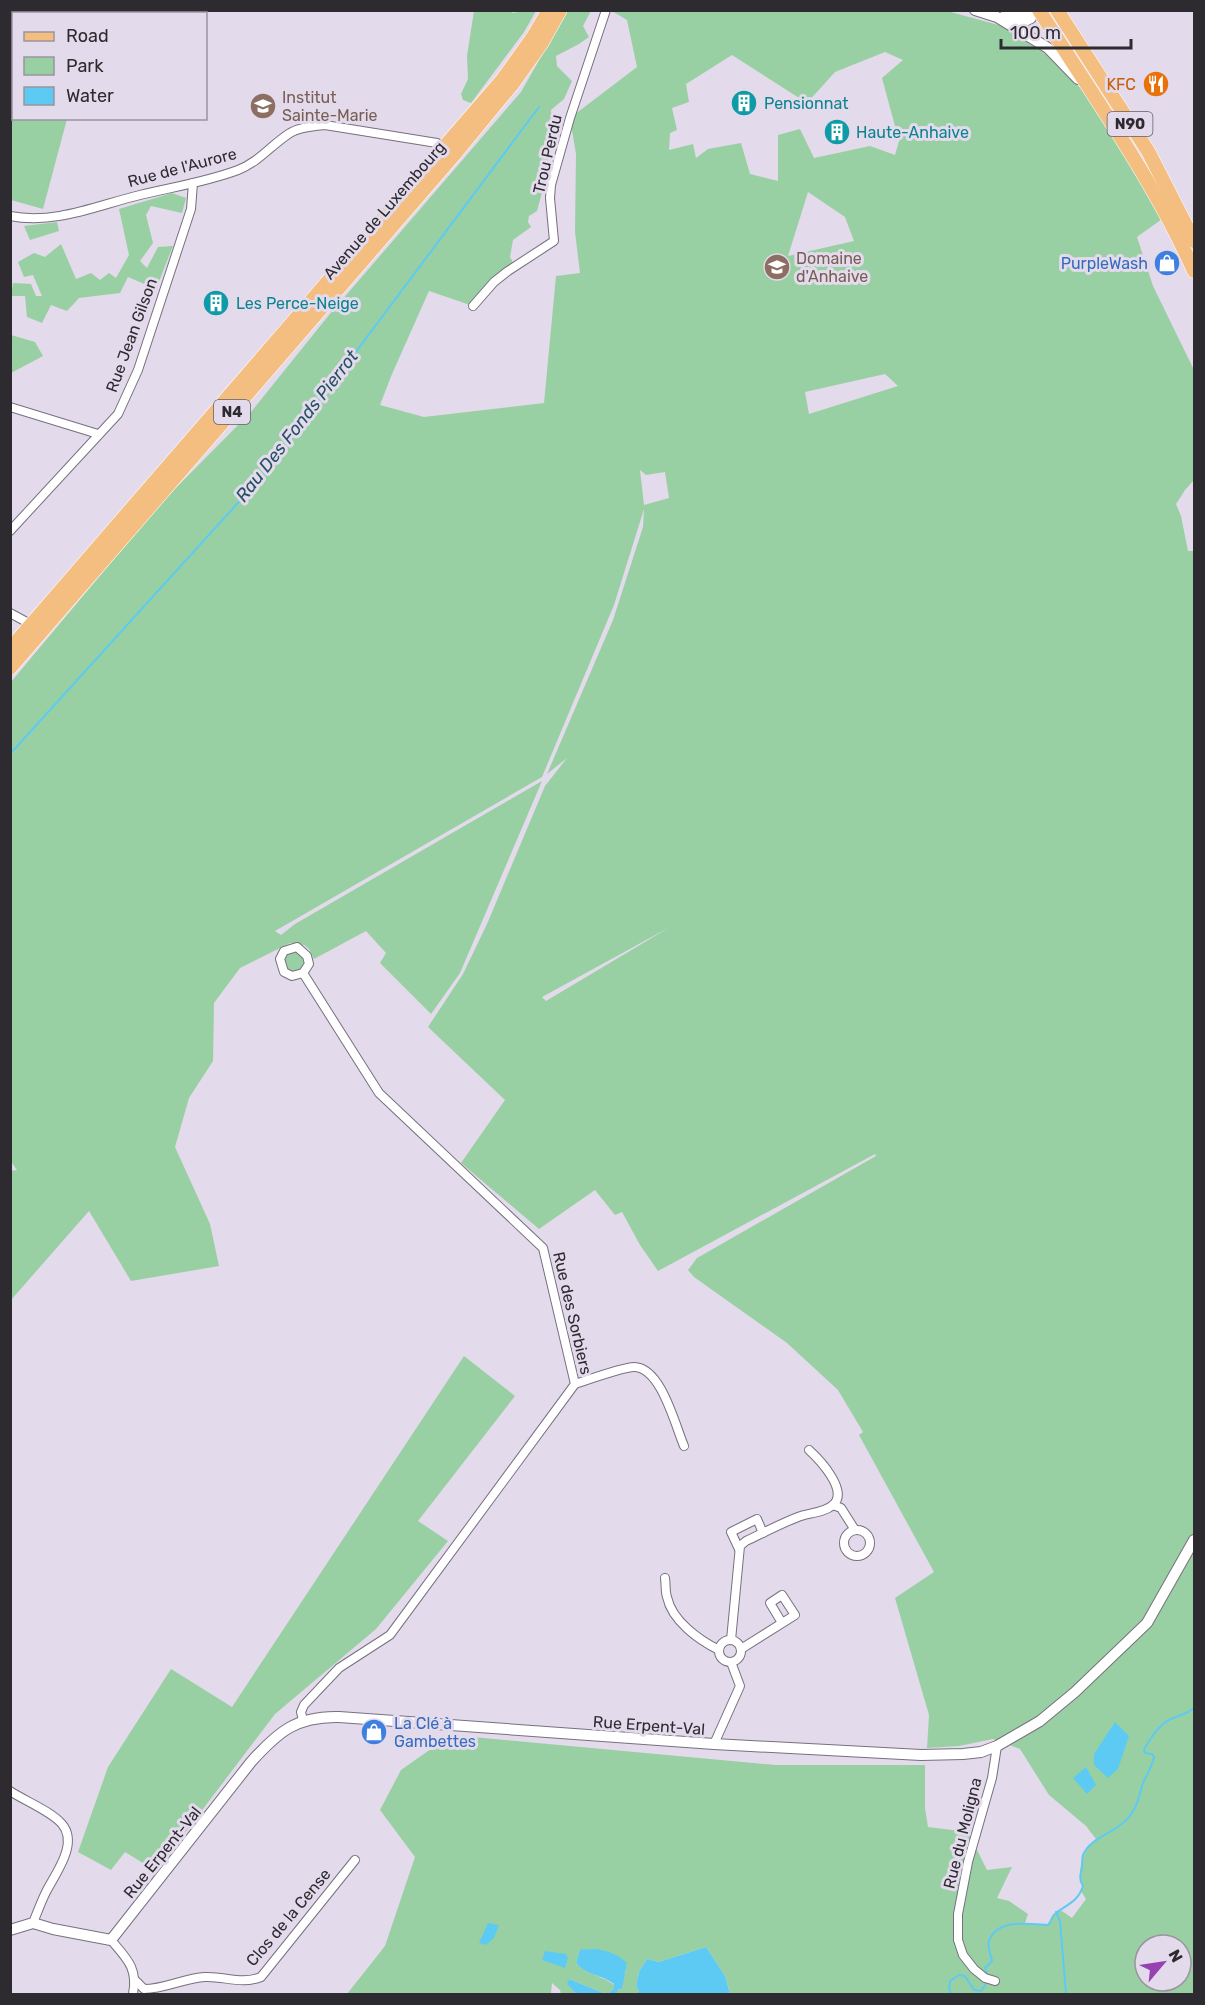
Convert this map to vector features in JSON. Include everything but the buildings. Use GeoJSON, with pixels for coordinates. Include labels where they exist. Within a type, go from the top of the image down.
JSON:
{"type":"FeatureCollection","features":[{"type":"Feature","properties":{"kind":"main road","name":"Avenue de Luxembourg"},"geometry":{"type":"LineString","coordinates":[[448,152],[533,37],[549,10]]}},
{"type":"Feature","properties":{"kind":"main road","name":"Avenue de Luxembourg"},"geometry":{"type":"LineString","coordinates":[[10,668],[37,628],[448,152],[514,82],[541,44],[560,10]]}},
{"type":"Feature","properties":{"kind":"main road","name":"N90"},"geometry":{"type":"LineString","coordinates":[[1039,10],[1143,173],[1193,264]]}},
{"type":"Feature","properties":{"kind":"main road","name":"N90"},"geometry":{"type":"LineString","coordinates":[[1057,10],[1148,152],[1194,241]]}},
{"type":"Feature","properties":{"kind":"main road","name":"Avenue de Luxembourg"},"geometry":{"type":"LineString","coordinates":[[10,649],[37,628]]}},
{"type":"Feature","properties":{"kind":"street","name":"Trou Perdu"},"geometry":{"type":"LineString","coordinates":[[473,306],[494,282],[554,241],[551,185],[570,118],[606,10]]}},
{"type":"Feature","properties":{"kind":"street"},"geometry":{"type":"LineString","coordinates":[[975,10],[997,17],[1048,48],[1091,93]]}},
{"type":"Feature","properties":{"kind":"street"},"geometry":{"type":"LineString","coordinates":[[997,17],[1013,17],[1027,10]]}},
{"type":"Feature","properties":{"kind":"street"},"geometry":{"type":"LineString","coordinates":[[1009,24],[1031,18],[1034,10]]}},
{"type":"Feature","properties":{"kind":"street","name":"Rue de l'Aurore"},"geometry":{"type":"LineString","coordinates":[[10,216],[40,219],[68,214],[193,183],[239,169],[262,157],[291,132],[311,126],[325,125],[437,143],[448,152]]}},
{"type":"Feature","properties":{"kind":"street","name":"Rue Jean Gilson"},"geometry":{"type":"LineString","coordinates":[[10,531],[118,414],[138,370],[190,209],[193,183]]}},
{"type":"Feature","properties":{"kind":"street"},"geometry":{"type":"LineString","coordinates":[[10,407],[98,434]]}},
{"type":"Feature","properties":{"kind":"street"},"geometry":{"type":"LineString","coordinates":[[10,613],[37,628]]}},
{"type":"Feature","properties":{"kind":"street","name":"Rue des Sorbiers"},"geometry":{"type":"LineString","coordinates":[[303,973],[379,1094],[543,1248],[575,1384],[390,1635],[339,1668],[304,1705],[301,1712],[303,1721]]}},
{"type":"Feature","properties":{"kind":"street"},"geometry":{"type":"LineString","coordinates":[[575,1384],[634,1367],[649,1371],[658,1382],[684,1446]]}},
{"type":"Feature","properties":{"kind":"street"},"geometry":{"type":"LineString","coordinates":[[809,1450],[822,1462],[837,1485],[838,1492],[833,1505]]}},
{"type":"Feature","properties":{"kind":"street"},"geometry":{"type":"LineString","coordinates":[[739,1549],[746,1540],[800,1516],[812,1514],[833,1505],[841,1508],[855,1530]]}},
{"type":"Feature","properties":{"kind":"street"},"geometry":{"type":"LineString","coordinates":[[731,1640],[739,1549],[731,1532],[757,1519],[763,1533]]}},
{"type":"Feature","properties":{"kind":"street","name":"Rue Erpent-Val"},"geometry":{"type":"LineString","coordinates":[[111,1940],[251,1762],[272,1739],[288,1727],[303,1721],[339,1717],[583,1736],[921,1755],[963,1755],[981,1752],[997,1746],[1040,1721],[1075,1692],[1147,1623],[1194,1540]]}},
{"type":"Feature","properties":{"kind":"street"},"geometry":{"type":"LineString","coordinates":[[665,1578],[667,1599],[680,1621],[700,1640],[719,1650],[723,1659],[731,1662],[740,1655],[741,1648],[731,1640]]}},
{"type":"Feature","properties":{"kind":"street"},"geometry":{"type":"LineString","coordinates":[[741,1648],[782,1623]]}},
{"type":"Feature","properties":{"kind":"street"},"geometry":{"type":"LineString","coordinates":[[719,1650],[721,1645],[731,1640]]}},
{"type":"Feature","properties":{"kind":"street"},"geometry":{"type":"LineString","coordinates":[[714,1744],[740,1686],[731,1662]]}},
{"type":"Feature","properties":{"kind":"street","name":"Rue du Moligna"},"geometry":{"type":"LineString","coordinates":[[995,1982],[985,1978],[963,1956],[958,1940],[958,1914],[968,1862],[992,1778],[997,1746]]}},
{"type":"Feature","properties":{"kind":"street"},"geometry":{"type":"LineString","coordinates":[[10,1791],[15,1799],[63,1825],[68,1836],[64,1858],[33,1923]]}},
{"type":"Feature","properties":{"kind":"street","name":"Clos de la Cense"},"geometry":{"type":"LineString","coordinates":[[135,1980],[144,1989],[155,1989],[202,1977],[221,1977],[240,1982],[261,1977],[355,1860]]}},
{"type":"Feature","properties":{"kind":"street"},"geometry":{"type":"LineString","coordinates":[[10,1930],[33,1923],[111,1940],[127,1959],[135,1980],[133,1995]]}},
{"type":"Feature","properties":{"kind":"green space"},"geometry":{"type":"Polygon","coordinates":[[[474,11],[513,13],[536,11],[524,32],[471,103],[463,100],[461,94],[468,79],[467,56],[474,11]]]}},
{"type":"Feature","properties":{"kind":"green space"},"geometry":{"type":"Polygon","coordinates":[[[567,11],[591,11],[583,26],[589,37],[556,56],[557,66],[572,81],[564,99],[551,110],[550,149],[544,186],[537,211],[529,216],[528,222],[531,227],[513,240],[510,257],[515,266],[473,306],[429,291],[380,405],[424,417],[544,403],[556,276],[580,273],[575,232],[576,154],[570,118],[637,67],[627,20],[612,11],[947,11],[1002,26],[1053,59],[1090,98],[1162,219],[1137,237],[1153,286],[1194,370],[1194,480],[1176,504],[1181,516],[1188,551],[1194,551],[1194,1994],[730,1994],[725,1976],[706,1947],[659,1962],[647,1959],[639,1972],[637,1994],[617,1994],[617,1990],[622,1989],[626,1971],[595,1949],[580,1949],[576,1963],[584,1970],[614,1985],[613,1990],[606,1994],[569,1979],[568,1985],[576,1994],[561,1994],[552,1983],[551,1994],[347,1994],[385,1946],[415,1857],[380,1810],[401,1770],[435,1746],[462,1736],[776,1765],[925,1765],[925,1808],[928,1827],[968,1832],[987,1870],[1012,1867],[997,1898],[1009,1901],[1028,1914],[1025,1923],[1048,1925],[1056,1912],[1062,1911],[1072,1918],[1086,1899],[1081,1891],[1083,1886],[1080,1868],[1088,1848],[1096,1839],[1086,1826],[1049,1795],[1020,1749],[993,1739],[959,1746],[927,1748],[929,1715],[895,1598],[934,1572],[859,1435],[863,1432],[838,1390],[787,1343],[694,1277],[688,1270],[697,1258],[876,1156],[875,1154],[658,1271],[640,1245],[622,1212],[615,1215],[595,1190],[539,1229],[461,1163],[505,1100],[428,1027],[463,974],[487,924],[545,786],[567,758],[547,774],[613,620],[643,527],[644,509],[614,605],[542,777],[275,931],[281,935],[295,924],[542,781],[460,973],[431,1014],[380,963],[386,953],[366,931],[314,959],[304,945],[290,943],[240,968],[214,1003],[213,1061],[189,1098],[175,1147],[210,1224],[219,1266],[131,1281],[89,1211],[11,1300],[10,1171],[17,1170],[10,1160],[11,682],[159,505],[251,412],[329,315],[521,92],[567,11]],[[885,52],[835,72],[807,103],[732,55],[686,84],[689,102],[672,108],[677,130],[670,133],[669,150],[693,144],[696,158],[708,149],[741,143],[750,174],[778,181],[778,135],[800,129],[814,158],[870,146],[895,155],[899,141],[882,78],[903,60],[885,52]],[[808,192],[788,256],[854,241],[845,217],[808,192]],[[885,374],[805,392],[809,414],[898,386],[885,374]],[[640,470],[644,505],[669,498],[665,472],[646,475],[640,470]],[[670,927],[542,997],[546,1001],[670,927]]]}},
{"type":"Feature","properties":{"kind":"green space"},"geometry":{"type":"Polygon","coordinates":[[[11,52],[12,120],[67,120],[43,209],[11,200],[11,52]]]}},
{"type":"Feature","properties":{"kind":"green space"},"geometry":{"type":"Polygon","coordinates":[[[172,193],[186,198],[182,213],[151,206],[146,215],[153,243],[140,261],[147,268],[158,247],[173,246],[156,289],[128,277],[120,293],[79,298],[67,311],[51,305],[42,323],[27,317],[25,296],[11,296],[13,283],[31,284],[36,296],[42,296],[33,275],[24,277],[18,262],[34,253],[45,257],[61,244],[76,279],[91,273],[100,280],[109,273],[116,278],[129,255],[119,209],[172,193]]]}},
{"type":"Feature","properties":{"kind":"green space"},"geometry":{"type":"Polygon","coordinates":[[[57,222],[59,231],[30,240],[24,226],[57,222]]]}},
{"type":"Feature","properties":{"kind":"green space"},"geometry":{"type":"Polygon","coordinates":[[[11,335],[35,342],[43,356],[11,373],[11,335]]]}},
{"type":"Feature","properties":{"kind":"green space"},"geometry":{"type":"Polygon","coordinates":[[[294,952],[301,955],[304,962],[301,969],[294,972],[287,969],[284,962],[287,955],[294,952]]]}},
{"type":"Feature","properties":{"kind":"green space"},"geometry":{"type":"Polygon","coordinates":[[[464,1356],[515,1396],[418,1521],[448,1541],[376,1629],[275,1714],[156,1871],[125,1852],[111,1870],[78,1852],[108,1767],[171,1669],[232,1707],[464,1356]]]}},
{"type":"Feature","properties":{"kind":"water"},"geometry":{"type":"Polygon","coordinates":[[[1115,1722],[1129,1736],[1118,1769],[1108,1778],[1094,1765],[1094,1754],[1115,1722]]]}},
{"type":"Feature","properties":{"kind":"water"},"geometry":{"type":"Polygon","coordinates":[[[1086,1767],[1096,1785],[1087,1794],[1073,1778],[1086,1767]]]}},
{"type":"Feature","properties":{"kind":"water"},"geometry":{"type":"Polygon","coordinates":[[[488,1923],[499,1925],[494,1938],[486,1945],[479,1943],[488,1923]]]}},
{"type":"Feature","properties":{"kind":"water"},"geometry":{"type":"Polygon","coordinates":[[[706,1947],[725,1976],[730,1994],[637,1994],[639,1972],[647,1959],[659,1962],[706,1947]]]}},
{"type":"Feature","properties":{"kind":"water"},"geometry":{"type":"Polygon","coordinates":[[[580,1949],[608,1952],[627,1963],[622,1989],[617,1990],[617,1994],[606,1994],[613,1990],[614,1984],[576,1963],[580,1949]]]}},
{"type":"Feature","properties":{"kind":"water"},"geometry":{"type":"Polygon","coordinates":[[[545,1951],[566,1954],[568,1958],[565,1968],[542,1960],[545,1951]]]}},
{"type":"Feature","properties":{"kind":"water"},"geometry":{"type":"Polygon","coordinates":[[[569,1979],[606,1994],[576,1994],[567,1984],[569,1979]]]}},
{"type":"Feature","properties":{"kind":"waterway","name":"Rau Des Fonds Pierrot"},"geometry":{"type":"LineString","coordinates":[[10,754],[266,472],[539,107]]}},
{"type":"Feature","properties":{"kind":"waterway"},"geometry":{"type":"LineString","coordinates":[[987,1974],[985,1968],[992,1961],[989,1941],[993,1934],[999,1929],[1015,1924],[1048,1925],[1054,1914],[1078,1896],[1083,1886],[1080,1875],[1083,1855],[1092,1843],[1124,1822],[1136,1805],[1154,1757],[1152,1754],[1145,1753],[1144,1749],[1163,1724],[1194,1708]]}},
{"type":"Feature","properties":{"kind":"waterway"},"geometry":{"type":"LineString","coordinates":[[1056,1912],[1060,1921],[1066,1994]]}},
{"type":"Feature","properties":{"kind":"waterway"},"geometry":{"type":"LineString","coordinates":[[951,1994],[950,1981],[959,1975],[965,1976],[974,1990],[981,1991],[986,1984]]}},
{"type":"Feature","properties":{"kind":"place","name":"KFC"},"geometry":{"type":"Point","coordinates":[1156,84]}},
{"type":"Feature","properties":{"kind":"place","name":"Pensionnat"},"geometry":{"type":"Point","coordinates":[744,103]}},
{"type":"Feature","properties":{"kind":"place","name":"Institut Sainte-Marie"},"geometry":{"type":"Point","coordinates":[263,106]}},
{"type":"Feature","properties":{"kind":"place","name":"Haute-Anhaive"},"geometry":{"type":"Point","coordinates":[837,132]}},
{"type":"Feature","properties":{"kind":"place","name":"PurpleWash"},"geometry":{"type":"Point","coordinates":[1167,263]}},
{"type":"Feature","properties":{"kind":"place","name":"Domaine d'Anhaive"},"geometry":{"type":"Point","coordinates":[777,267]}},
{"type":"Feature","properties":{"kind":"place","name":"Les Perce-Neige"},"geometry":{"type":"Point","coordinates":[216,303]}},
{"type":"Feature","properties":{"kind":"place","name":"La Clé à Gambettes"},"geometry":{"type":"Point","coordinates":[374,1732]}}]}
